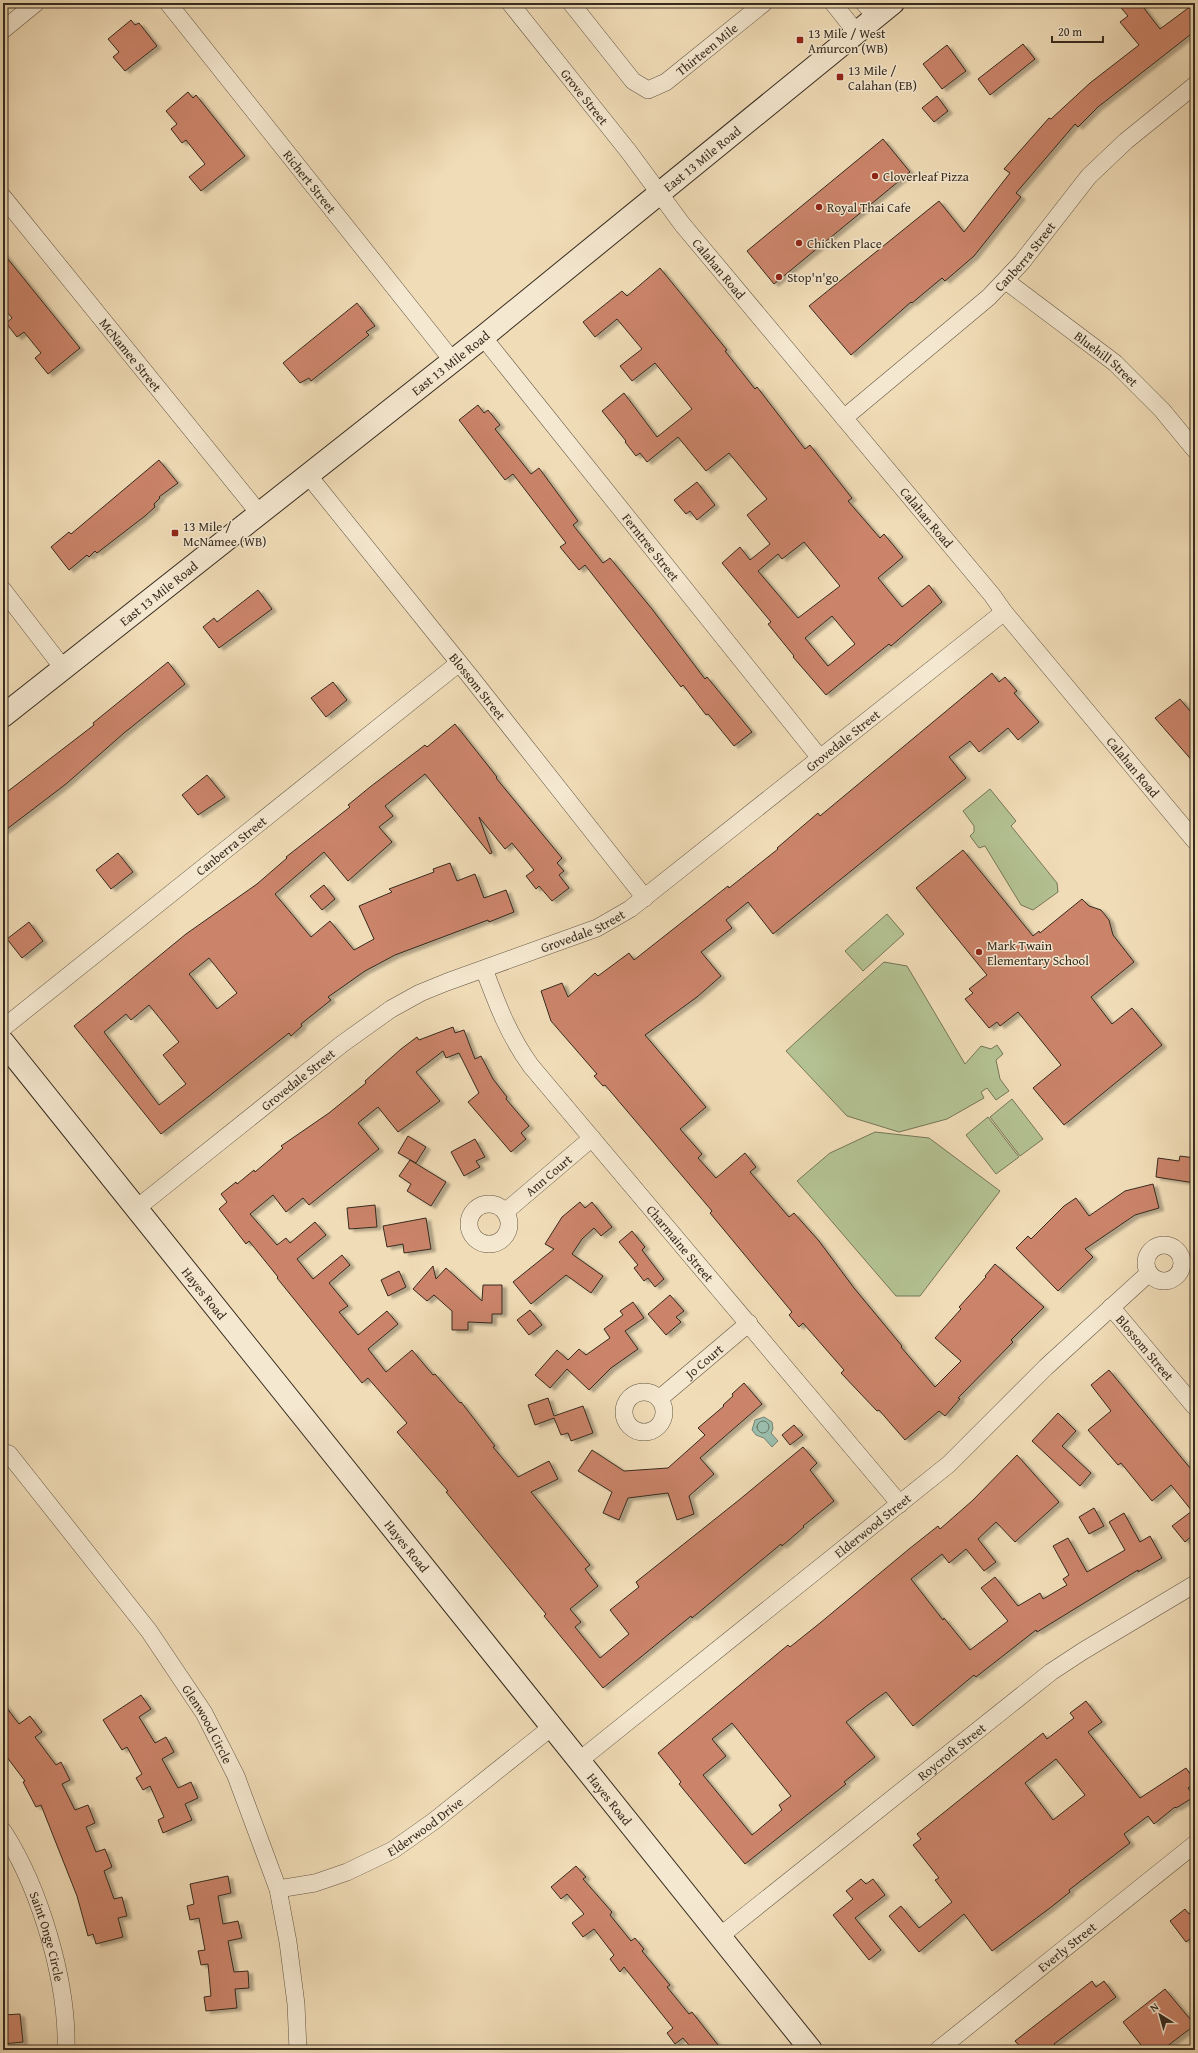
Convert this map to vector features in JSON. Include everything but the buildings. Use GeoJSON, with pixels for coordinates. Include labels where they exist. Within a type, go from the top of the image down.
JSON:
{"type":"FeatureCollection","features":[{"type":"Feature","properties":{"kind":"street"},"geometry":{"type":"LineString","coordinates":[[3,30],[36,3]]}},
{"type":"Feature","properties":{"kind":"street","name":"Richert Street"},"geometry":{"type":"LineString","coordinates":[[168,3],[452,360]]}},
{"type":"Feature","properties":{"kind":"street","name":"Grove Street"},"geometry":{"type":"LineString","coordinates":[[510,3],[629,152],[658,192]]}},
{"type":"Feature","properties":{"kind":"street","name":"Thirteen Mile"},"geometry":{"type":"LineString","coordinates":[[571,3],[633,81],[648,90],[666,82],[764,3]]}},
{"type":"Feature","properties":{"kind":"street"},"geometry":{"type":"LineString","coordinates":[[833,3],[856,32]]}},
{"type":"Feature","properties":{"kind":"street","name":"East 13 Mile Road"},"geometry":{"type":"LineString","coordinates":[[3,716],[258,513],[483,337],[658,192],[856,32],[870,10],[893,3]]}},
{"type":"Feature","properties":{"kind":"street","name":"Canberra Street"},"geometry":{"type":"LineString","coordinates":[[844,418],[975,310],[1006,281],[1039,242],[1089,176],[1120,146],[1192,94]]}},
{"type":"Feature","properties":{"kind":"street","name":"Calahan Road"},"geometry":{"type":"LineString","coordinates":[[658,192],[682,224],[1195,841]]}},
{"type":"Feature","properties":{"kind":"street","name":"McNamee Street"},"geometry":{"type":"LineString","coordinates":[[3,197],[258,513]]}},
{"type":"Feature","properties":{"kind":"street","name":"Bluehill Street"},"geometry":{"type":"LineString","coordinates":[[1006,281],[1115,363],[1158,406],[1195,450]]}},
{"type":"Feature","properties":{"kind":"street","name":"Ferntree Street"},"geometry":{"type":"LineString","coordinates":[[483,337],[820,758]]}},
{"type":"Feature","properties":{"kind":"street","name":"Blossom Street"},"geometry":{"type":"LineString","coordinates":[[308,475],[645,898]]}},
{"type":"Feature","properties":{"kind":"street"},"geometry":{"type":"LineString","coordinates":[[3,590],[63,668]]}},
{"type":"Feature","properties":{"kind":"street","name":"Grovedale Street"},"geometry":{"type":"LineString","coordinates":[[137,1208],[374,1020],[420,993],[597,928],[623,914],[1004,612]]}},
{"type":"Feature","properties":{"kind":"street","name":"Canberra Street"},"geometry":{"type":"LineString","coordinates":[[3,1028],[459,663]]}},
{"type":"Feature","properties":{"kind":"street","name":"Charmaine Street"},"geometry":{"type":"LineString","coordinates":[[484,969],[507,1026],[521,1052],[900,1504]]}},
{"type":"Feature","properties":{"kind":"street","name":"Hayes Road"},"geometry":{"type":"LineString","coordinates":[[3,1042],[553,1726],[811,2050]]}},
{"type":"Feature","properties":{"kind":"street","name":"Ann Court"},"geometry":{"type":"LineString","coordinates":[[505,1212],[592,1138]]}},
{"type":"Feature","properties":{"kind":"street","name":"Elderwood Street"},"geometry":{"type":"LineString","coordinates":[[580,1760],[949,1464],[1046,1367],[1149,1273]]}},
{"type":"Feature","properties":{"kind":"street","name":"Blossom Street"},"geometry":{"type":"LineString","coordinates":[[1111,1307],[1195,1407]]}},
{"type":"Feature","properties":{"kind":"street","name":"Jo Court"},"geometry":{"type":"LineString","coordinates":[[659,1399],[749,1323]]}},
{"type":"Feature","properties":{"kind":"street","name":"Glenwood Circle"},"geometry":{"type":"LineString","coordinates":[[3,1452],[9,1454],[149,1630],[204,1713],[236,1776],[278,1889],[289,1949],[296,2004],[298,2050]]}},
{"type":"Feature","properties":{"kind":"street","name":"Roycroft Street"},"geometry":{"type":"LineString","coordinates":[[720,1936],[1051,1672],[1084,1650],[1195,1584]]}},
{"type":"Feature","properties":{"kind":"street","name":"Elderwood Drive"},"geometry":{"type":"LineString","coordinates":[[278,1889],[315,1883],[347,1872],[393,1850],[434,1822],[553,1726]]}},
{"type":"Feature","properties":{"kind":"street","name":"Saint Onge Circle"},"geometry":{"type":"LineString","coordinates":[[3,1831],[27,1876],[49,1936],[63,2004],[66,2050]]}},
{"type":"Feature","properties":{"kind":"street","name":"Everly Street"},"geometry":{"type":"LineString","coordinates":[[938,2050],[1195,1844]]}},
{"type":"Feature","properties":{"kind":"shaded area"},"geometry":{"type":"Polygon","coordinates":[[[990,789],[1016,821],[1011,826],[1057,883],[1058,892],[1033,910],[1021,905],[985,846],[979,848],[970,836],[974,832],[974,826],[963,811],[990,789]]]}},
{"type":"Feature","properties":{"kind":"shaded area"},"geometry":{"type":"Polygon","coordinates":[[[887,914],[904,934],[863,971],[845,951],[887,914]]]}},
{"type":"Feature","properties":{"kind":"shaded area"},"geometry":{"type":"Polygon","coordinates":[[[884,962],[907,966],[965,1064],[981,1046],[991,1049],[997,1045],[1003,1054],[996,1060],[1000,1079],[1009,1091],[996,1100],[987,1088],[981,1092],[984,1098],[947,1119],[899,1132],[847,1116],[786,1051],[884,962]]]}},
{"type":"Feature","properties":{"kind":"shaded area"},"geometry":{"type":"Polygon","coordinates":[[[1012,1099],[1043,1139],[1020,1156],[990,1117],[1012,1099]]]}},
{"type":"Feature","properties":{"kind":"shaded area"},"geometry":{"type":"Polygon","coordinates":[[[988,1117],[1019,1157],[996,1174],[966,1135],[988,1117]]]}},
{"type":"Feature","properties":{"kind":"shaded area"},"geometry":{"type":"Polygon","coordinates":[[[875,1132],[929,1138],[1000,1191],[920,1296],[896,1296],[797,1181],[830,1153],[875,1132]]]}},
{"type":"Feature","properties":{"kind":"water"},"geometry":{"type":"Polygon","coordinates":[[[764,1417],[772,1422],[773,1429],[771,1433],[778,1441],[772,1447],[764,1438],[756,1435],[752,1430],[755,1420],[764,1417]]]}},
{"type":"Feature","properties":{"kind":"place","name":"13 Mile / West Amurcon (WB)"},"geometry":{"type":"Point","coordinates":[800,40]}},
{"type":"Feature","properties":{"kind":"place","name":"13 Mile / Calahan (EB)"},"geometry":{"type":"Point","coordinates":[840,77]}},
{"type":"Feature","properties":{"kind":"place","name":"Cloverleaf Pizza"},"geometry":{"type":"Point","coordinates":[875,176]}},
{"type":"Feature","properties":{"kind":"place","name":"Royal Thai Cafe"},"geometry":{"type":"Point","coordinates":[819,207]}},
{"type":"Feature","properties":{"kind":"place","name":"Chicken Place"},"geometry":{"type":"Point","coordinates":[799,243]}},
{"type":"Feature","properties":{"kind":"place","name":"Stop'n'go"},"geometry":{"type":"Point","coordinates":[779,277]}},
{"type":"Feature","properties":{"kind":"place","name":"13 Mile / McNamee (WB)"},"geometry":{"type":"Point","coordinates":[175,533]}},
{"type":"Feature","properties":{"kind":"place","name":"Mark Twain Elementary School"},"geometry":{"type":"Point","coordinates":[979,952]}}]}
